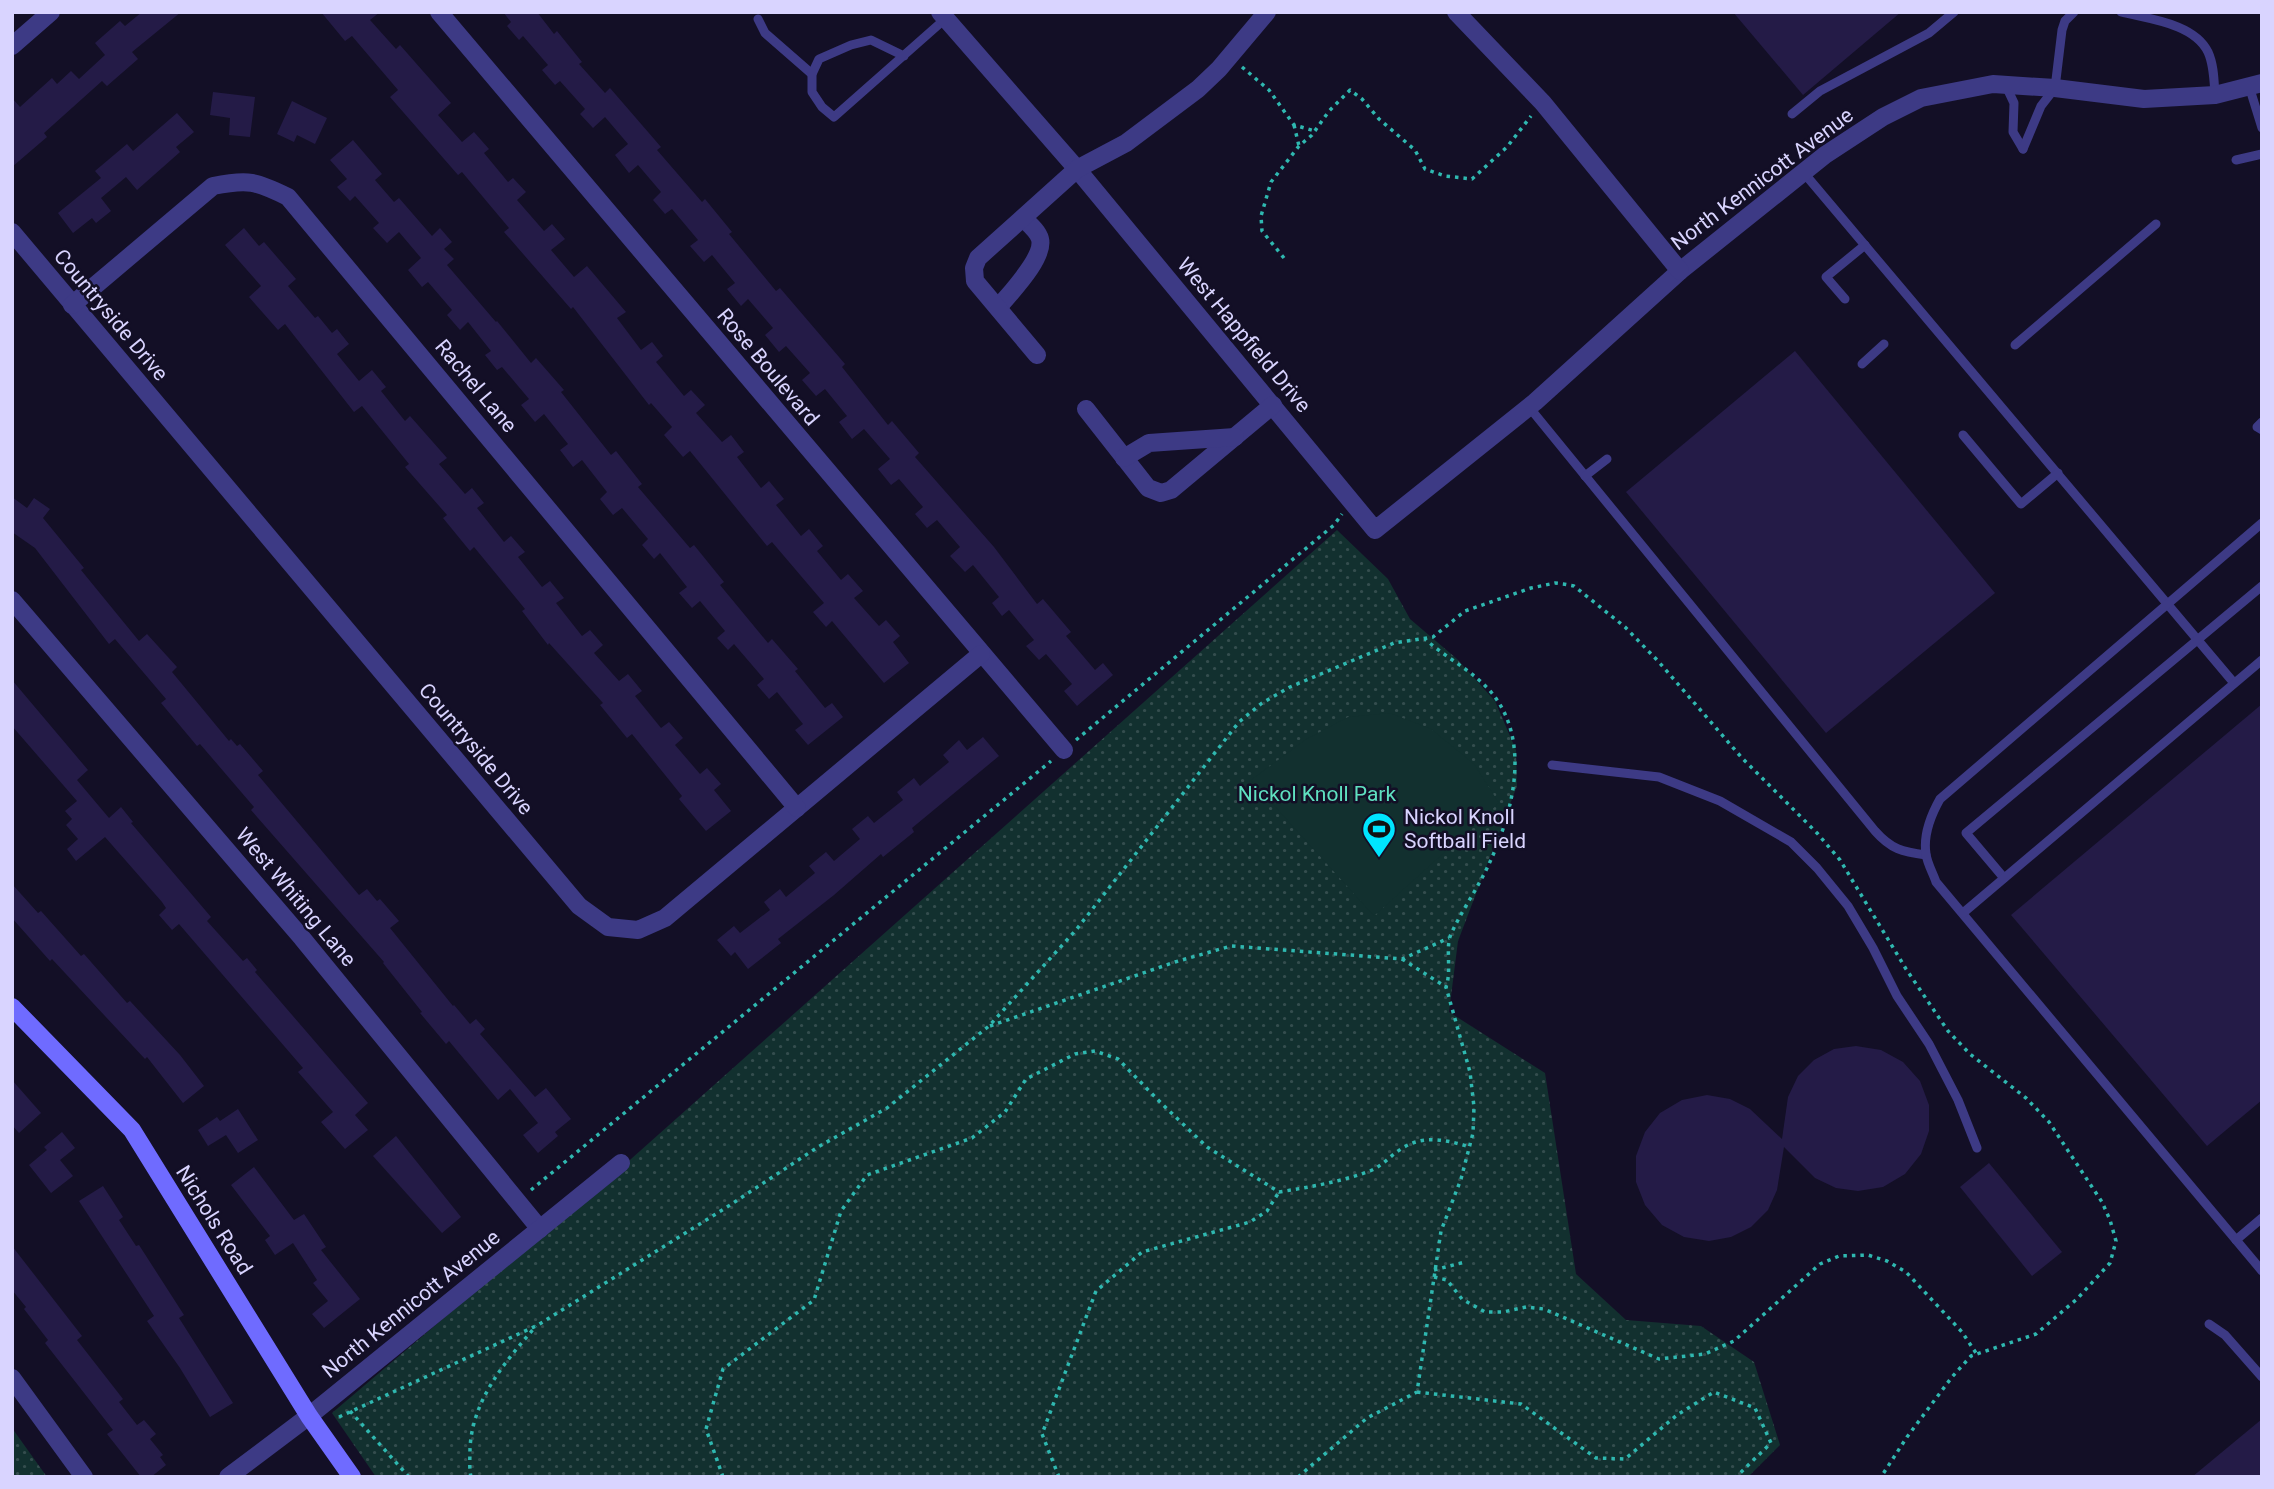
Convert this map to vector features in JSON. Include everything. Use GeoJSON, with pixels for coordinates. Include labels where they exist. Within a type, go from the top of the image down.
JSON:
{"type":"FeatureCollection","features":[{"type":"Feature","properties":{"kind":"street"},"geometry":{"type":"LineString","coordinates":[[12,46],[51,12]]}},
{"type":"Feature","properties":{"kind":"street","name":"Rose Boulevard"},"geometry":{"type":"LineString","coordinates":[[439,12],[1064,750]]}},
{"type":"Feature","properties":{"kind":"street"},"geometry":{"type":"LineString","coordinates":[[1037,355],[975,281],[974,268],[978,258],[1077,169],[1126,143],[1180,105],[1230,57],[1267,12]]}},
{"type":"Feature","properties":{"kind":"street"},"geometry":{"type":"LineString","coordinates":[[1457,12],[1543,103],[1680,271]]}},
{"type":"Feature","properties":{"kind":"street","name":"West Happfield Drive"},"geometry":{"type":"LineString","coordinates":[[943,16],[1077,169],[1375,530]]}},
{"type":"Feature","properties":{"kind":"street","name":"North Kennicott Avenue"},"geometry":{"type":"LineString","coordinates":[[1375,530],[1529,407],[1680,271],[1853,136],[1884,117],[1922,98],[1993,84],[2055,88],[2144,99],[2215,95],[2255,85]]}},
{"type":"Feature","properties":{"kind":"street","name":"Rachel Lane"},"geometry":{"type":"LineString","coordinates":[[72,305],[213,186],[239,180],[261,183],[288,197],[797,808]]}},
{"type":"Feature","properties":{"kind":"street"},"geometry":{"type":"LineString","coordinates":[[998,308],[1033,263],[1039,251],[1041,240],[1023,218]]}},
{"type":"Feature","properties":{"kind":"street","name":"Countryside Drive"},"geometry":{"type":"LineString","coordinates":[[12,232],[579,906],[608,927],[638,930],[665,918],[981,653]]}},
{"type":"Feature","properties":{"kind":"street"},"geometry":{"type":"LineString","coordinates":[[1086,409],[1148,488],[1161,494],[1171,490],[1273,405]]}},
{"type":"Feature","properties":{"kind":"street"},"geometry":{"type":"LineString","coordinates":[[1124,458],[1149,443],[1235,437]]}},
{"type":"Feature","properties":{"kind":"street","name":"West Whiting Lane"},"geometry":{"type":"LineString","coordinates":[[12,600],[302,938],[540,1229]]}},
{"type":"Feature","properties":{"kind":"street","name":"Nichols Road"},"geometry":{"type":"LineString","coordinates":[[12,1007],[132,1130],[309,1416],[352,1477]]}},
{"type":"Feature","properties":{"kind":"street","name":"North Kennicott Avenue"},"geometry":{"type":"LineString","coordinates":[[228,1477],[309,1416],[621,1163]]}},
{"type":"Feature","properties":{"kind":"street"},"geometry":{"type":"LineString","coordinates":[[12,1378],[84,1477]]}},
{"type":"Feature","properties":{"kind":"lane"},"geometry":{"type":"LineString","coordinates":[[1792,114],[1820,91],[1929,33],[1954,12]]}},
{"type":"Feature","properties":{"kind":"lane"},"geometry":{"type":"LineString","coordinates":[[2006,86],[2014,103],[2013,132],[2023,149],[2041,106],[2055,88],[2062,30],[2065,21],[2074,12]]}},
{"type":"Feature","properties":{"kind":"lane"},"geometry":{"type":"LineString","coordinates":[[2121,12],[2179,28],[2201,43],[2208,52],[2213,70],[2215,95]]}},
{"type":"Feature","properties":{"kind":"lane"},"geometry":{"type":"LineString","coordinates":[[904,56],[871,40],[851,45],[819,59],[812,74],[812,92],[822,107],[834,117],[904,56],[943,16]]}},
{"type":"Feature","properties":{"kind":"lane"},"geometry":{"type":"LineString","coordinates":[[758,19],[765,33],[812,74]]}},
{"type":"Feature","properties":{"kind":"lane"},"geometry":{"type":"LineString","coordinates":[[2255,85],[2262,128]]}},
{"type":"Feature","properties":{"kind":"lane"},"geometry":{"type":"LineString","coordinates":[[2236,160],[2262,154]]}},
{"type":"Feature","properties":{"kind":"lane"},"geometry":{"type":"LineString","coordinates":[[1804,173],[2235,683]]}},
{"type":"Feature","properties":{"kind":"lane"},"geometry":{"type":"LineString","coordinates":[[2015,345],[2156,224]]}},
{"type":"Feature","properties":{"kind":"lane"},"geometry":{"type":"LineString","coordinates":[[1845,299],[1826,277],[1865,245]]}},
{"type":"Feature","properties":{"kind":"lane"},"geometry":{"type":"LineString","coordinates":[[1862,364],[1884,344]]}},
{"type":"Feature","properties":{"kind":"lane"},"geometry":{"type":"LineString","coordinates":[[1529,407],[1875,831],[1885,842],[1901,852],[1926,855]]}},
{"type":"Feature","properties":{"kind":"lane"},"geometry":{"type":"LineString","coordinates":[[2262,422],[2257,427],[2262,430]]}},
{"type":"Feature","properties":{"kind":"lane"},"geometry":{"type":"LineString","coordinates":[[1963,435],[2021,504],[2058,473]]}},
{"type":"Feature","properties":{"kind":"lane"},"geometry":{"type":"LineString","coordinates":[[1585,476],[1607,458]]}},
{"type":"Feature","properties":{"kind":"lane"},"geometry":{"type":"LineString","coordinates":[[2262,523],[1940,799],[1928,831],[1926,855],[1937,882],[2262,1271]]}},
{"type":"Feature","properties":{"kind":"lane"},"geometry":{"type":"LineString","coordinates":[[2004,878],[1966,833],[2262,586]]}},
{"type":"Feature","properties":{"kind":"lane"},"geometry":{"type":"LineString","coordinates":[[1963,913],[2262,660]]}},
{"type":"Feature","properties":{"kind":"lane"},"geometry":{"type":"LineString","coordinates":[[1552,765],[1659,777],[1720,801],[1791,842],[1817,868],[1848,906],[1897,996],[1929,1044],[1958,1100],[1977,1148]]}},
{"type":"Feature","properties":{"kind":"lane"},"geometry":{"type":"LineString","coordinates":[[2236,1240],[2262,1218]]}},
{"type":"Feature","properties":{"kind":"lane"},"geometry":{"type":"LineString","coordinates":[[2209,1324],[2225,1335],[2262,1377]]}},
{"type":"Feature","properties":{"kind":"path"},"geometry":{"type":"LineString","coordinates":[[1230,57],[1269,90],[1294,125],[1299,146]]}},
{"type":"Feature","properties":{"kind":"path"},"geometry":{"type":"LineString","coordinates":[[1284,258],[1262,231],[1261,216],[1271,182],[1329,111],[1350,90],[1415,150],[1424,169],[1445,176],[1472,179],[1507,147],[1531,116]]}},
{"type":"Feature","properties":{"kind":"path"},"geometry":{"type":"LineString","coordinates":[[1294,125],[1315,131]]}},
{"type":"Feature","properties":{"kind":"path"},"geometry":{"type":"LineString","coordinates":[[517,1202],[1334,525],[1354,504]]}},
{"type":"Feature","properties":{"kind":"path"},"geometry":{"type":"LineString","coordinates":[[409,1477],[350,1411],[538,1325],[818,1147],[887,1108],[989,1026],[1076,930],[1239,722],[1262,703],[1290,687],[1394,642],[1433,637],[1465,611],[1531,588],[1555,583],[1574,586],[1625,627],[1742,758],[1796,811],[1840,860],[1906,969],[1948,1031],[1970,1054],[2026,1098],[2049,1122],[2102,1202],[2110,1220],[2116,1241],[2110,1263],[2077,1299],[2036,1334],[1976,1353],[1952,1377],[1881,1477]]}},
{"type":"Feature","properties":{"kind":"path"},"geometry":{"type":"LineString","coordinates":[[1417,1392],[1441,1231],[1461,1179],[1473,1133],[1471,1072],[1446,987],[1450,976],[1449,937],[1489,866],[1508,816],[1514,765],[1513,738],[1506,717],[1493,694],[1475,675],[1425,638]]}},
{"type":"Feature","properties":{"kind":"path"},"geometry":{"type":"LineString","coordinates":[[1402,959],[1449,937]]}},
{"type":"Feature","properties":{"kind":"path"},"geometry":{"type":"LineString","coordinates":[[989,1026],[1175,962],[1231,946],[1402,959],[1446,987]]}},
{"type":"Feature","properties":{"kind":"path"},"geometry":{"type":"LineString","coordinates":[[723,1477],[706,1429],[723,1369],[814,1300],[841,1211],[867,1175],[972,1138],[1005,1112],[1026,1079],[1075,1054],[1095,1051],[1118,1059],[1207,1147],[1279,1192],[1346,1180],[1375,1169],[1403,1147],[1421,1141],[1441,1139],[1470,1147]]}},
{"type":"Feature","properties":{"kind":"path"},"geometry":{"type":"LineString","coordinates":[[1059,1477],[1042,1434],[1096,1291],[1142,1252],[1250,1222],[1267,1211],[1279,1192]]}},
{"type":"Feature","properties":{"kind":"path"},"geometry":{"type":"LineString","coordinates":[[1434,1277],[1447,1280],[1462,1299],[1485,1311],[1503,1312],[1526,1307],[1544,1309],[1659,1359],[1705,1354],[1734,1341],[1820,1264],[1839,1256],[1868,1255],[1887,1261],[1906,1272],[1962,1332],[1976,1353]]}},
{"type":"Feature","properties":{"kind":"path"},"geometry":{"type":"LineString","coordinates":[[1434,1270],[1465,1262]]}},
{"type":"Feature","properties":{"kind":"path"},"geometry":{"type":"LineString","coordinates":[[471,1477],[471,1429],[480,1402],[507,1361],[538,1325]]}},
{"type":"Feature","properties":{"kind":"path"},"geometry":{"type":"LineString","coordinates":[[1298,1477],[1367,1418],[1417,1392],[1521,1404],[1596,1458],[1625,1459],[1676,1415],[1714,1392],[1755,1408],[1771,1443],[1736,1477]]}},
{"type":"Feature","properties":{"kind":"green space","name":"Nickol Knoll Park"},"geometry":{"type":"Polygon","coordinates":[[[1337,530],[1388,579],[1410,619],[1457,659],[1495,701],[1516,750],[1517,786],[1458,941],[1449,1012],[1545,1073],[1576,1274],[1626,1320],[1701,1326],[1754,1362],[1780,1445],[1748,1477],[376,1477],[332,1413],[631,1159],[1337,530]]]}},
{"type":"Feature","properties":{"kind":"green space","name":"Nickol Knoll Softball Field"},"geometry":{"type":"Polygon","coordinates":[[[1390,713],[1431,729],[1474,764],[1499,803],[1374,916],[1251,780],[1305,740],[1348,717],[1390,713]]]}},
{"type":"Feature","properties":{"kind":"green space"},"geometry":{"type":"Polygon","coordinates":[[[12,1428],[47,1477],[12,1477],[12,1428]]]}},
{"type":"Feature","properties":{"kind":"building"},"geometry":{"type":"Polygon","coordinates":[[[142,12],[181,12],[132,52],[138,59],[107,86],[102,81],[44,133],[47,137],[12,167],[12,98],[20,107],[52,78],[57,84],[71,71],[79,79],[105,55],[95,43],[120,21],[125,26],[142,12]]]}},
{"type":"Feature","properties":{"kind":"building"},"geometry":{"type":"Polygon","coordinates":[[[321,12],[380,12],[370,20],[396,49],[400,45],[451,103],[438,115],[462,142],[474,132],[489,149],[484,153],[508,182],[513,178],[526,192],[517,200],[544,231],[552,224],[565,239],[551,250],[574,277],[587,266],[626,312],[617,318],[641,350],[652,342],[663,356],[656,362],[684,396],[691,390],[705,405],[696,413],[722,442],[731,435],[744,452],[737,457],[761,488],[769,481],[784,499],[776,505],[801,536],[809,529],[823,546],[817,551],[841,580],[848,574],[863,591],[854,598],[879,626],[886,620],[900,636],[893,642],[909,663],[884,683],[832,621],[826,627],[813,612],[824,603],[772,542],[767,546],[690,451],[683,457],[664,435],[672,427],[651,403],[649,405],[573,307],[571,309],[504,232],[509,228],[462,172],[458,175],[390,97],[398,90],[352,36],[345,41],[321,12]]]}},
{"type":"Feature","properties":{"kind":"building"},"geometry":{"type":"Polygon","coordinates":[[[503,12],[537,12],[554,34],[557,31],[582,62],[579,64],[605,93],[610,88],[661,147],[657,150],[702,202],[705,199],[732,232],[729,234],[776,291],[780,288],[845,364],[842,367],[888,425],[892,421],[919,453],[915,457],[994,547],[1037,604],[1043,599],[1071,632],[1066,636],[1095,670],[1103,663],[1113,675],[1077,706],[1064,691],[1072,684],[1046,654],[1039,660],[1026,646],[1034,640],[1009,610],[1002,616],[992,603],[999,597],[973,565],[965,572],[950,556],[960,547],[937,520],[927,528],[915,514],[923,507],[899,479],[891,485],[878,469],[890,459],[864,429],[852,439],[839,422],[847,416],[825,389],[816,396],[802,380],[810,373],[786,346],[779,352],[765,335],[773,328],[748,299],[741,306],[727,289],[735,283],[712,255],[704,262],[690,246],[698,240],[672,209],[665,214],[653,200],[661,192],[638,165],[629,173],[615,155],[628,144],[605,117],[593,128],[580,114],[585,109],[560,81],[555,85],[542,70],[548,65],[523,36],[519,40],[507,26],[511,22],[503,12]]]}},
{"type":"Feature","properties":{"kind":"building"},"geometry":{"type":"Polygon","coordinates":[[[1733,12],[1901,12],[1803,95],[1733,12]]]}},
{"type":"Feature","properties":{"kind":"building"},"geometry":{"type":"Polygon","coordinates":[[[213,92],[255,97],[250,137],[229,135],[230,118],[210,115],[213,92]]]}},
{"type":"Feature","properties":{"kind":"building"},"geometry":{"type":"Polygon","coordinates":[[[292,101],[327,118],[315,144],[297,135],[294,142],[277,134],[292,101]]]}},
{"type":"Feature","properties":{"kind":"building"},"geometry":{"type":"Polygon","coordinates":[[[177,113],[194,132],[176,147],[180,152],[137,190],[126,177],[101,198],[111,211],[96,223],[92,218],[73,233],[58,213],[101,178],[95,171],[127,144],[133,151],[177,113]]]}},
{"type":"Feature","properties":{"kind":"building"},"geometry":{"type":"Polygon","coordinates":[[[353,140],[382,174],[375,180],[394,202],[399,198],[432,236],[440,228],[452,242],[444,249],[454,259],[447,265],[531,363],[536,358],[564,390],[561,392],[611,455],[616,451],[642,484],[638,487],[690,548],[694,545],[724,582],[720,585],[768,643],[772,639],[798,669],[795,671],[825,708],[832,703],[843,717],[808,745],[795,730],[803,724],[777,692],[769,699],[757,685],[764,679],[734,644],[728,650],[717,638],[725,631],[700,601],[692,608],[679,593],[687,587],[660,553],[654,559],[642,545],[648,539],[622,508],[613,515],[600,499],[607,492],[582,460],[573,467],[560,450],[568,444],[544,414],[535,422],[521,405],[529,399],[502,367],[497,370],[485,355],[491,351],[468,322],[460,330],[447,315],[452,310],[428,282],[422,287],[408,270],[421,258],[399,232],[387,243],[373,228],[379,223],[355,196],[350,201],[337,187],[347,179],[330,160],[353,140]]]}},
{"type":"Feature","properties":{"kind":"building"},"geometry":{"type":"Polygon","coordinates":[[[244,228],[259,246],[264,242],[296,279],[288,286],[315,318],[318,316],[332,333],[337,329],[349,344],[337,354],[359,381],[372,370],[386,387],[381,391],[405,421],[410,416],[447,458],[439,464],[465,494],[472,488],[484,503],[477,508],[504,542],[511,536],[525,552],[518,557],[542,587],[550,581],[564,598],[556,603],[582,636],[590,630],[603,645],[594,653],[619,681],[628,674],[642,691],[635,696],[661,728],[669,722],[683,738],[675,745],[700,774],[707,768],[721,784],[714,790],[731,811],[706,831],[679,799],[682,796],[632,734],[627,738],[600,705],[603,703],[549,643],[548,645],[522,611],[525,609],[474,547],[470,551],[443,518],[447,515],[405,467],[409,464],[362,406],[354,412],[285,324],[278,330],[249,297],[261,286],[225,245],[244,228]]]}},
{"type":"Feature","properties":{"kind":"building"},"geometry":{"type":"Polygon","coordinates":[[[1795,351],[1995,593],[1826,733],[1626,492],[1795,351]]]}},
{"type":"Feature","properties":{"kind":"building"},"geometry":{"type":"Polygon","coordinates":[[[12,497],[27,508],[34,498],[50,509],[43,518],[139,641],[147,634],[177,667],[172,672],[229,741],[231,739],[237,746],[240,744],[263,771],[258,775],[359,895],[367,889],[377,901],[380,899],[399,921],[390,928],[453,1006],[470,1024],[476,1019],[485,1029],[480,1034],[535,1097],[546,1088],[571,1119],[555,1132],[558,1136],[538,1153],[523,1135],[538,1123],[510,1089],[498,1100],[449,1041],[446,1044],[384,962],[251,810],[254,807],[200,744],[197,746],[161,703],[166,699],[115,639],[109,644],[35,548],[12,532],[12,497]]]}},
{"type":"Feature","properties":{"kind":"building"},"geometry":{"type":"Polygon","coordinates":[[[12,680],[88,770],[77,780],[109,818],[121,807],[133,822],[131,823],[211,917],[207,921],[243,961],[247,958],[257,970],[255,972],[368,1103],[355,1115],[368,1130],[345,1149],[321,1122],[333,1112],[298,1072],[303,1068],[179,924],[172,930],[159,915],[166,908],[162,902],[105,837],[76,861],[67,849],[78,839],[66,825],[72,819],[65,811],[77,801],[12,726],[12,680]]]}},
{"type":"Feature","properties":{"kind":"building"},"geometry":{"type":"Polygon","coordinates":[[[2262,704],[2262,1100],[2207,1146],[2011,915],[2262,704]]]}},
{"type":"Feature","properties":{"kind":"building"},"geometry":{"type":"Polygon","coordinates":[[[983,737],[999,756],[912,828],[914,832],[883,857],[881,854],[778,939],[781,943],[748,969],[735,952],[731,956],[717,940],[734,926],[740,933],[770,910],[764,902],[780,889],[786,897],[815,873],[809,866],[826,852],[834,861],[860,839],[852,829],[868,816],[874,823],[903,800],[897,792],[914,778],[920,786],[949,762],[943,755],[959,740],[967,750],[983,737]]]}},
{"type":"Feature","properties":{"kind":"building"},"geometry":{"type":"Polygon","coordinates":[[[12,884],[38,913],[41,911],[81,956],[84,954],[127,1003],[130,1001],[180,1055],[204,1086],[183,1103],[147,1057],[145,1059],[12,918],[12,884]]]}},
{"type":"Feature","properties":{"kind":"building"},"geometry":{"type":"Polygon","coordinates":[[[1856,1046],[1881,1050],[1903,1062],[1920,1081],[1929,1105],[1929,1131],[1921,1154],[1905,1174],[1883,1187],[1858,1191],[1836,1188],[1815,1178],[1784,1147],[1777,1190],[1768,1210],[1751,1227],[1731,1237],[1709,1241],[1684,1237],[1662,1225],[1645,1205],[1636,1182],[1636,1156],[1645,1132],[1660,1113],[1682,1100],[1707,1095],[1730,1099],[1750,1109],[1782,1139],[1788,1097],[1798,1076],[1814,1060],[1834,1049],[1856,1046]]]}},
{"type":"Feature","properties":{"kind":"building"},"geometry":{"type":"Polygon","coordinates":[[[12,1080],[41,1113],[19,1133],[12,1125],[12,1080]]]}},
{"type":"Feature","properties":{"kind":"building"},"geometry":{"type":"Polygon","coordinates":[[[238,1109],[258,1140],[238,1153],[226,1135],[208,1146],[198,1130],[217,1117],[220,1121],[238,1109]]]}},
{"type":"Feature","properties":{"kind":"building"},"geometry":{"type":"Polygon","coordinates":[[[62,1132],[75,1148],[60,1160],[73,1176],[51,1193],[29,1165],[47,1150],[44,1147],[62,1132]]]}},
{"type":"Feature","properties":{"kind":"building"},"geometry":{"type":"Polygon","coordinates":[[[396,1136],[461,1217],[442,1233],[373,1156],[396,1136]]]}},
{"type":"Feature","properties":{"kind":"building"},"geometry":{"type":"Polygon","coordinates":[[[1989,1163],[2062,1252],[2032,1276],[1960,1187],[1989,1163]]]}},
{"type":"Feature","properties":{"kind":"building"},"geometry":{"type":"Polygon","coordinates":[[[254,1167],[294,1220],[304,1214],[326,1247],[321,1250],[360,1299],[324,1328],[312,1314],[328,1301],[313,1283],[317,1280],[293,1243],[275,1255],[265,1240],[270,1236],[231,1185],[254,1167]]]}},
{"type":"Feature","properties":{"kind":"building"},"geometry":{"type":"Polygon","coordinates":[[[103,1186],[123,1217],[119,1220],[136,1246],[139,1245],[184,1315],[179,1318],[233,1403],[210,1417],[147,1321],[154,1316],[79,1201],[103,1186]]]}},
{"type":"Feature","properties":{"kind":"building"},"geometry":{"type":"Polygon","coordinates":[[[12,1246],[82,1336],[77,1340],[123,1399],[119,1402],[137,1425],[144,1420],[156,1434],[150,1439],[163,1455],[160,1457],[166,1465],[151,1477],[141,1477],[107,1434],[113,1430],[45,1343],[48,1340],[12,1290],[12,1246]]]}},
{"type":"Feature","properties":{"kind":"building"},"geometry":{"type":"Polygon","coordinates":[[[2262,1419],[2262,1477],[2192,1477],[2262,1419]]]}},
{"type":"Feature","properties":{"kind":"place","name":"Nickol Knoll Softball Field"},"geometry":{"type":"Point","coordinates":[1379,859]}}]}
